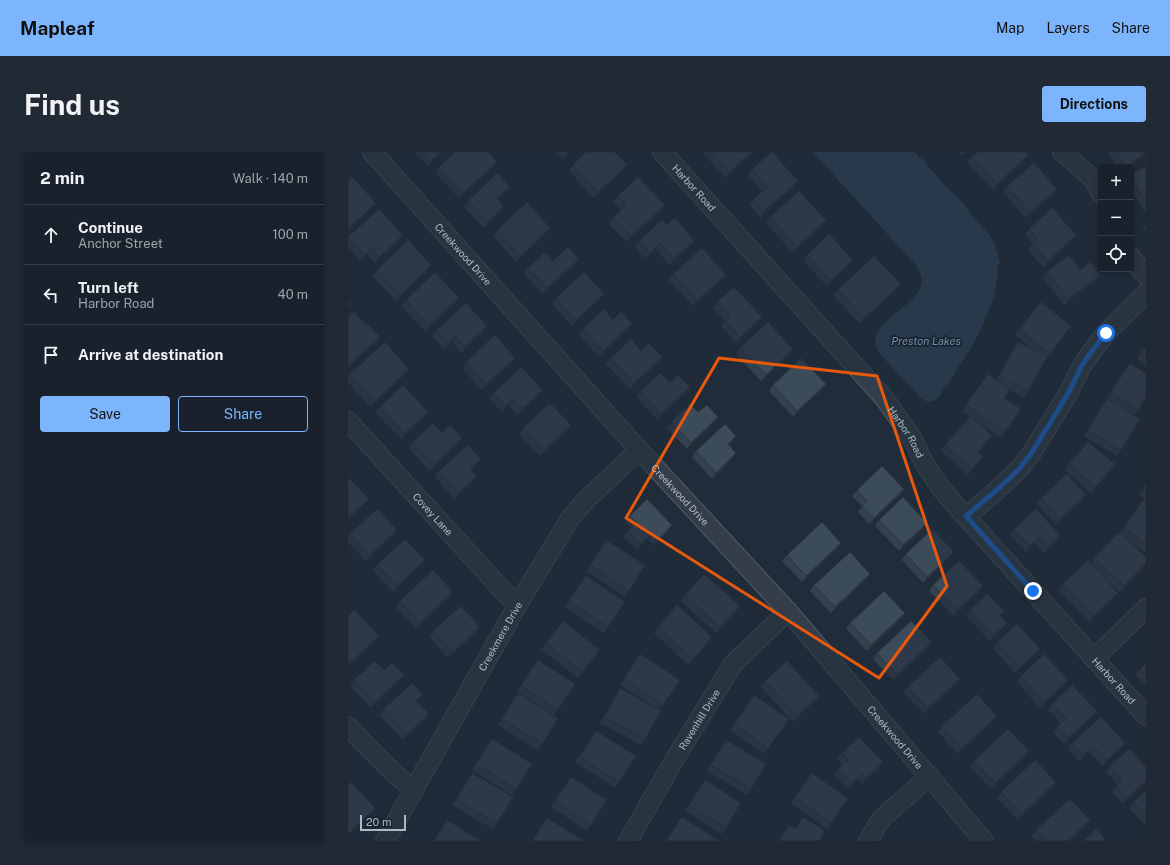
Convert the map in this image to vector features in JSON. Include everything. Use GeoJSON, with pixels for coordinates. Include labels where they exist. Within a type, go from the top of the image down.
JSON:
{"type":"FeatureCollection","features":[{"type":"Feature","properties":{"kind":"street","name":"Creekwood Drive"},"geometry":{"type":"LineString","coordinates":[[372,152],[639,450],[788,611],[984,841]]}},
{"type":"Feature","properties":{"kind":"street","name":"Harbor Road"},"geometry":{"type":"LineString","coordinates":[[662,152],[884,398],[912,438],[924,463],[940,487],[1146,716]]}},
{"type":"Feature","properties":{"kind":"street"},"geometry":{"type":"LineString","coordinates":[[1062,152],[1093,180],[1098,189]]}},
{"type":"Feature","properties":{"kind":"street"},"geometry":{"type":"LineString","coordinates":[[1134,261],[1146,276]]}},
{"type":"Feature","properties":{"kind":"street"},"geometry":{"type":"LineString","coordinates":[[966,516],[1019,469],[1031,454],[1069,392],[1081,367],[1092,351],[1106,333],[1146,293]]}},
{"type":"Feature","properties":{"kind":"street","name":"Covey Lane"},"geometry":{"type":"LineString","coordinates":[[348,421],[517,606]]}},
{"type":"Feature","properties":{"kind":"street","name":"Creekmere Drive"},"geometry":{"type":"LineString","coordinates":[[385,841],[517,606],[571,517],[587,499],[639,450]]}},
{"type":"Feature","properties":{"kind":"street"},"geometry":{"type":"LineString","coordinates":[[1094,659],[1146,608]]}},
{"type":"Feature","properties":{"kind":"street","name":"Ravenhill Drive"},"geometry":{"type":"LineString","coordinates":[[628,841],[676,757],[733,664],[788,611]]}},
{"type":"Feature","properties":{"kind":"street"},"geometry":{"type":"LineString","coordinates":[[348,726],[368,748],[413,790]]}},
{"type":"Feature","properties":{"kind":"street"},"geometry":{"type":"LineString","coordinates":[[868,841],[881,819],[930,776]]}},
{"type":"Feature","properties":{"kind":"highlighted area"},"geometry":{"type":"Polygon","coordinates":[[[719,358],[877,376],[947,586],[879,678],[626,518],[719,358]]]}},
{"type":"Feature","properties":{"kind":"water","name":"Preston Lakes"},"geometry":{"type":"Polygon","coordinates":[[[813,152],[915,152],[948,189],[962,202],[994,242],[1000,264],[998,264],[995,293],[991,306],[972,346],[948,385],[946,384],[936,400],[929,402],[920,397],[880,354],[875,342],[878,332],[886,322],[916,294],[921,284],[920,273],[914,263],[813,152]]]}},
{"type":"Feature","properties":{"kind":"building"},"geometry":{"type":"Polygon","coordinates":[[[424,152],[441,152],[432,160],[424,152]]]}},
{"type":"Feature","properties":{"kind":"building"},"geometry":{"type":"Polygon","coordinates":[[[455,152],[488,152],[497,162],[463,193],[439,167],[455,152]]]}},
{"type":"Feature","properties":{"kind":"building"},"geometry":{"type":"Polygon","coordinates":[[[586,152],[615,152],[627,165],[598,192],[573,165],[586,152]]]}},
{"type":"Feature","properties":{"kind":"building"},"geometry":{"type":"Polygon","coordinates":[[[712,152],[751,152],[730,172],[712,152]]]}},
{"type":"Feature","properties":{"kind":"building"},"geometry":{"type":"Polygon","coordinates":[[[772,152],[798,181],[764,211],[754,199],[767,187],[752,169],[772,152]]]}},
{"type":"Feature","properties":{"kind":"building"},"geometry":{"type":"Polygon","coordinates":[[[977,152],[1026,152],[1028,155],[997,184],[971,157],[977,152]]]}},
{"type":"Feature","properties":{"kind":"building"},"geometry":{"type":"Polygon","coordinates":[[[1115,152],[1146,152],[1130,164],[1124,164],[1115,152]]]}},
{"type":"Feature","properties":{"kind":"building"},"geometry":{"type":"Polygon","coordinates":[[[1034,163],[1057,189],[1030,212],[1007,186],[1034,163]]]}},
{"type":"Feature","properties":{"kind":"building"},"geometry":{"type":"Polygon","coordinates":[[[1146,166],[1146,202],[1134,182],[1134,173],[1146,166]]]}},
{"type":"Feature","properties":{"kind":"building"},"geometry":{"type":"Polygon","coordinates":[[[497,173],[510,187],[497,198],[504,206],[488,222],[468,201],[497,173]]]}},
{"type":"Feature","properties":{"kind":"building"},"geometry":{"type":"Polygon","coordinates":[[[352,177],[376,203],[348,229],[348,181],[352,177]]]}},
{"type":"Feature","properties":{"kind":"building"},"geometry":{"type":"Polygon","coordinates":[[[638,177],[665,205],[631,236],[613,218],[626,205],[618,196],[638,177]]]}},
{"type":"Feature","properties":{"kind":"building"},"geometry":{"type":"Polygon","coordinates":[[[799,191],[826,220],[797,247],[770,217],[799,191]]]}},
{"type":"Feature","properties":{"kind":"building"},"geometry":{"type":"Polygon","coordinates":[[[527,202],[550,228],[521,256],[497,230],[527,202]]]}},
{"type":"Feature","properties":{"kind":"building"},"geometry":{"type":"Polygon","coordinates":[[[1052,208],[1076,235],[1048,261],[1032,244],[1038,238],[1029,229],[1052,208]]]}},
{"type":"Feature","properties":{"kind":"building"},"geometry":{"type":"Polygon","coordinates":[[[379,209],[403,235],[379,257],[371,248],[365,255],[348,237],[379,209]]]}},
{"type":"Feature","properties":{"kind":"building"},"geometry":{"type":"Polygon","coordinates":[[[675,218],[694,241],[674,259],[660,243],[650,253],[639,241],[662,220],[667,225],[675,218]]]}},
{"type":"Feature","properties":{"kind":"building"},"geometry":{"type":"Polygon","coordinates":[[[829,234],[853,260],[831,280],[807,255],[829,234]]]}},
{"type":"Feature","properties":{"kind":"building"},"geometry":{"type":"Polygon","coordinates":[[[408,240],[431,265],[400,295],[377,270],[408,240]]]}},
{"type":"Feature","properties":{"kind":"building"},"geometry":{"type":"Polygon","coordinates":[[[568,247],[579,259],[547,288],[528,268],[545,252],[553,261],[568,247]]]}},
{"type":"Feature","properties":{"kind":"building"},"geometry":{"type":"Polygon","coordinates":[[[702,248],[726,275],[697,300],[673,274],[702,248]]]}},
{"type":"Feature","properties":{"kind":"building"},"geometry":{"type":"Polygon","coordinates":[[[1069,255],[1081,270],[1090,262],[1100,275],[1068,299],[1047,272],[1069,255]]]}},
{"type":"Feature","properties":{"kind":"building"},"geometry":{"type":"Polygon","coordinates":[[[874,256],[901,284],[864,318],[838,290],[874,256]]]}},
{"type":"Feature","properties":{"kind":"building"},"geometry":{"type":"Polygon","coordinates":[[[435,272],[459,298],[429,325],[406,300],[435,272]]]}},
{"type":"Feature","properties":{"kind":"building"},"geometry":{"type":"Polygon","coordinates":[[[584,272],[604,294],[576,320],[556,298],[584,272]]]}},
{"type":"Feature","properties":{"kind":"building"},"geometry":{"type":"Polygon","coordinates":[[[734,287],[762,317],[740,337],[725,320],[730,316],[717,302],[734,287]]]}},
{"type":"Feature","properties":{"kind":"building"},"geometry":{"type":"Polygon","coordinates":[[[1041,302],[1071,326],[1050,354],[1019,329],[1041,302]]]}},
{"type":"Feature","properties":{"kind":"building"},"geometry":{"type":"Polygon","coordinates":[[[466,303],[487,326],[465,347],[456,336],[449,343],[437,330],[466,303]]]}},
{"type":"Feature","properties":{"kind":"building"},"geometry":{"type":"Polygon","coordinates":[[[604,309],[613,320],[621,312],[632,323],[603,351],[583,329],[604,309]]]}},
{"type":"Feature","properties":{"kind":"building"},"geometry":{"type":"Polygon","coordinates":[[[354,312],[380,337],[348,366],[348,317],[354,312]]]}},
{"type":"Feature","properties":{"kind":"building"},"geometry":{"type":"Polygon","coordinates":[[[768,322],[793,349],[766,375],[740,348],[768,322]]]}},
{"type":"Feature","properties":{"kind":"building"},"geometry":{"type":"Polygon","coordinates":[[[495,335],[515,358],[486,384],[466,362],[495,335]]]}},
{"type":"Feature","properties":{"kind":"building"},"geometry":{"type":"Polygon","coordinates":[[[631,339],[641,351],[649,343],[662,357],[634,383],[611,358],[631,339]]]}},
{"type":"Feature","properties":{"kind":"building"},"geometry":{"type":"Polygon","coordinates":[[[385,342],[409,369],[375,401],[350,374],[385,342]]]}},
{"type":"Feature","properties":{"kind":"building"},"geometry":{"type":"Polygon","coordinates":[[[1018,342],[1047,357],[1028,391],[999,376],[1018,342]]]}},
{"type":"Feature","properties":{"kind":"building"},"geometry":{"type":"Polygon","coordinates":[[[1146,348],[1146,357],[1141,352],[1146,348]]]}},
{"type":"Feature","properties":{"kind":"building"},"geometry":{"type":"Polygon","coordinates":[[[801,358],[826,384],[797,411],[773,385],[801,358]]]}},
{"type":"Feature","properties":{"kind":"building"},"geometry":{"type":"Polygon","coordinates":[[[1130,363],[1146,374],[1146,397],[1138,410],[1111,392],[1130,363]]]}},
{"type":"Feature","properties":{"kind":"building"},"geometry":{"type":"Polygon","coordinates":[[[521,367],[543,390],[522,409],[513,400],[506,406],[494,393],[521,367]]]}},
{"type":"Feature","properties":{"kind":"building"},"geometry":{"type":"Polygon","coordinates":[[[660,373],[670,383],[678,375],[690,387],[661,414],[641,391],[660,373]]]}},
{"type":"Feature","properties":{"kind":"building"},"geometry":{"type":"Polygon","coordinates":[[[988,374],[1010,389],[1004,398],[1021,409],[1005,432],[966,405],[988,374]]]}},
{"type":"Feature","properties":{"kind":"building"},"geometry":{"type":"Polygon","coordinates":[[[403,385],[428,412],[405,433],[380,407],[403,385]]]}},
{"type":"Feature","properties":{"kind":"building"},"geometry":{"type":"Polygon","coordinates":[[[1107,399],[1140,419],[1121,450],[1088,430],[1107,399]]]}},
{"type":"Feature","properties":{"kind":"building"},"geometry":{"type":"Polygon","coordinates":[[[550,403],[571,425],[544,450],[523,428],[550,403]]]}},
{"type":"Feature","properties":{"kind":"building"},"geometry":{"type":"Polygon","coordinates":[[[690,404],[698,412],[707,405],[718,417],[691,443],[671,422],[690,404]]]}},
{"type":"Feature","properties":{"kind":"building"},"geometry":{"type":"Polygon","coordinates":[[[971,416],[992,435],[978,452],[983,456],[972,469],[945,445],[971,416]]]}},
{"type":"Feature","properties":{"kind":"building"},"geometry":{"type":"Polygon","coordinates":[[[433,423],[442,433],[450,425],[462,438],[434,465],[413,442],[433,423]]]}},
{"type":"Feature","properties":{"kind":"building"},"geometry":{"type":"Polygon","coordinates":[[[725,424],[736,436],[728,444],[736,453],[716,473],[696,451],[725,424]]]}},
{"type":"Feature","properties":{"kind":"building"},"geometry":{"type":"Polygon","coordinates":[[[1088,442],[1115,464],[1096,487],[1069,464],[1088,442]]]}},
{"type":"Feature","properties":{"kind":"building"},"geometry":{"type":"Polygon","coordinates":[[[468,445],[481,459],[470,469],[477,476],[459,493],[439,471],[468,445]]]}},
{"type":"Feature","properties":{"kind":"building"},"geometry":{"type":"Polygon","coordinates":[[[882,466],[904,489],[874,518],[862,506],[867,501],[857,490],[882,466]]]}},
{"type":"Feature","properties":{"kind":"building"},"geometry":{"type":"Polygon","coordinates":[[[1067,474],[1086,495],[1060,519],[1041,498],[1067,474]]]}},
{"type":"Feature","properties":{"kind":"building"},"geometry":{"type":"Polygon","coordinates":[[[348,477],[369,499],[348,518],[348,477]]]}},
{"type":"Feature","properties":{"kind":"building"},"geometry":{"type":"Polygon","coordinates":[[[1146,483],[1146,491],[1143,489],[1146,483]]]}},
{"type":"Feature","properties":{"kind":"building"},"geometry":{"type":"Polygon","coordinates":[[[903,497],[927,523],[903,545],[879,520],[903,497]]]}},
{"type":"Feature","properties":{"kind":"building"},"geometry":{"type":"Polygon","coordinates":[[[647,499],[672,525],[658,540],[652,533],[641,544],[627,531],[636,522],[630,516],[647,499]]]}},
{"type":"Feature","properties":{"kind":"building"},"geometry":{"type":"Polygon","coordinates":[[[1144,499],[1146,500],[1146,544],[1124,528],[1144,499]]]}},
{"type":"Feature","properties":{"kind":"building"},"geometry":{"type":"Polygon","coordinates":[[[377,509],[397,530],[370,555],[350,534],[377,509]]]}},
{"type":"Feature","properties":{"kind":"building"},"geometry":{"type":"Polygon","coordinates":[[[1036,509],[1060,535],[1048,547],[1039,537],[1030,546],[1014,529],[1036,509]]]}},
{"type":"Feature","properties":{"kind":"building"},"geometry":{"type":"Polygon","coordinates":[[[822,522],[841,543],[806,576],[787,555],[822,522]]]}},
{"type":"Feature","properties":{"kind":"building"},"geometry":{"type":"Polygon","coordinates":[[[932,529],[954,552],[927,577],[906,554],[932,529]]]}},
{"type":"Feature","properties":{"kind":"building"},"geometry":{"type":"Polygon","coordinates":[[[1119,532],[1146,557],[1146,563],[1124,586],[1094,558],[1119,532]]]}},
{"type":"Feature","properties":{"kind":"building"},"geometry":{"type":"Polygon","coordinates":[[[405,539],[425,560],[397,586],[377,565],[405,539]]]}},
{"type":"Feature","properties":{"kind":"building"},"geometry":{"type":"Polygon","coordinates":[[[606,540],[645,565],[629,591],[590,565],[606,540]]]}},
{"type":"Feature","properties":{"kind":"building"},"geometry":{"type":"Polygon","coordinates":[[[850,552],[870,574],[835,607],[814,585],[850,552]]]}},
{"type":"Feature","properties":{"kind":"building"},"geometry":{"type":"Polygon","coordinates":[[[1088,560],[1118,593],[1093,616],[1063,584],[1088,560]]]}},
{"type":"Feature","properties":{"kind":"building"},"geometry":{"type":"Polygon","coordinates":[[[959,561],[983,586],[957,610],[933,585],[959,561]]]}},
{"type":"Feature","properties":{"kind":"building"},"geometry":{"type":"Polygon","coordinates":[[[433,570],[453,592],[420,623],[400,601],[433,570]]]}},
{"type":"Feature","properties":{"kind":"building"},"geometry":{"type":"Polygon","coordinates":[[[704,574],[740,606],[720,627],[685,595],[704,574]]]}},
{"type":"Feature","properties":{"kind":"building"},"geometry":{"type":"Polygon","coordinates":[[[586,576],[625,602],[608,627],[569,601],[586,576]]]}},
{"type":"Feature","properties":{"kind":"building"},"geometry":{"type":"Polygon","coordinates":[[[884,591],[905,613],[871,645],[850,623],[884,591]]]}},
{"type":"Feature","properties":{"kind":"building"},"geometry":{"type":"Polygon","coordinates":[[[987,594],[1004,611],[999,615],[1007,623],[994,635],[970,610],[987,594]]]}},
{"type":"Feature","properties":{"kind":"building"},"geometry":{"type":"Polygon","coordinates":[[[677,605],[712,637],[693,659],[658,627],[677,605]]]}},
{"type":"Feature","properties":{"kind":"building"},"geometry":{"type":"Polygon","coordinates":[[[461,606],[480,627],[453,652],[433,631],[461,606]]]}},
{"type":"Feature","properties":{"kind":"building"},"geometry":{"type":"Polygon","coordinates":[[[354,610],[379,636],[348,665],[348,616],[354,610]]]}},
{"type":"Feature","properties":{"kind":"building"},"geometry":{"type":"Polygon","coordinates":[[[563,621],[600,650],[582,672],[546,643],[563,621]]]}},
{"type":"Feature","properties":{"kind":"building"},"geometry":{"type":"Polygon","coordinates":[[[911,621],[932,642],[897,675],[877,653],[911,621]]]}},
{"type":"Feature","properties":{"kind":"building"},"geometry":{"type":"Polygon","coordinates":[[[1017,624],[1040,649],[1020,667],[997,642],[1017,624]]]}},
{"type":"Feature","properties":{"kind":"building"},"geometry":{"type":"Polygon","coordinates":[[[640,654],[680,680],[663,705],[624,679],[640,654]]]}},
{"type":"Feature","properties":{"kind":"building"},"geometry":{"type":"Polygon","coordinates":[[[1044,654],[1068,680],[1044,702],[1021,676],[1044,654]]]}},
{"type":"Feature","properties":{"kind":"building"},"geometry":{"type":"Polygon","coordinates":[[[940,657],[960,679],[928,708],[908,687],[940,657]]]}},
{"type":"Feature","properties":{"kind":"building"},"geometry":{"type":"Polygon","coordinates":[[[538,660],[575,684],[558,710],[521,685],[538,660]]]}},
{"type":"Feature","properties":{"kind":"building"},"geometry":{"type":"Polygon","coordinates":[[[375,661],[384,670],[392,663],[404,675],[375,702],[354,680],[375,661]]]}},
{"type":"Feature","properties":{"kind":"building"},"geometry":{"type":"Polygon","coordinates":[[[787,661],[819,696],[797,716],[765,681],[787,661]]]}},
{"type":"Feature","properties":{"kind":"building"},"geometry":{"type":"Polygon","coordinates":[[[1146,663],[1146,675],[1140,669],[1146,663]]]}},
{"type":"Feature","properties":{"kind":"building"},"geometry":{"type":"Polygon","coordinates":[[[412,683],[423,694],[416,701],[429,714],[407,734],[384,709],[412,683]]]}},
{"type":"Feature","properties":{"kind":"building"},"geometry":{"type":"Polygon","coordinates":[[[1072,685],[1097,711],[1068,738],[1057,727],[1066,718],[1052,704],[1072,685]]]}},
{"type":"Feature","properties":{"kind":"building"},"geometry":{"type":"Polygon","coordinates":[[[620,688],[661,711],[645,739],[604,717],[620,688]]]}},
{"type":"Feature","properties":{"kind":"building"},"geometry":{"type":"Polygon","coordinates":[[[518,693],[558,719],[542,744],[502,719],[518,693]]]}},
{"type":"Feature","properties":{"kind":"building"},"geometry":{"type":"Polygon","coordinates":[[[977,694],[997,716],[962,748],[942,726],[977,694]]]}},
{"type":"Feature","properties":{"kind":"building"},"geometry":{"type":"Polygon","coordinates":[[[754,695],[789,719],[768,748],[734,724],[754,695]]]}},
{"type":"Feature","properties":{"kind":"building"},"geometry":{"type":"Polygon","coordinates":[[[1101,717],[1125,743],[1107,760],[1093,746],[1083,755],[1072,743],[1101,717]]]}},
{"type":"Feature","properties":{"kind":"building"},"geometry":{"type":"Polygon","coordinates":[[[1008,729],[1029,751],[995,783],[974,761],[1008,729]]]}},
{"type":"Feature","properties":{"kind":"building"},"geometry":{"type":"Polygon","coordinates":[[[596,731],[636,756],[619,782],[580,757],[596,731]]]}},
{"type":"Feature","properties":{"kind":"building"},"geometry":{"type":"Polygon","coordinates":[[[859,737],[883,762],[866,778],[862,774],[852,783],[838,769],[848,760],[842,753],[859,737]]]}},
{"type":"Feature","properties":{"kind":"building"},"geometry":{"type":"Polygon","coordinates":[[[492,739],[532,764],[516,789],[476,764],[492,739]]]}},
{"type":"Feature","properties":{"kind":"building"},"geometry":{"type":"Polygon","coordinates":[[[726,740],[766,764],[751,789],[711,765],[726,740]]]}},
{"type":"Feature","properties":{"kind":"building"},"geometry":{"type":"Polygon","coordinates":[[[1129,749],[1146,767],[1146,781],[1127,798],[1116,786],[1123,780],[1110,766],[1129,749]]]}},
{"type":"Feature","properties":{"kind":"building"},"geometry":{"type":"Polygon","coordinates":[[[1035,760],[1056,782],[1022,814],[1001,792],[1035,760]]]}},
{"type":"Feature","properties":{"kind":"building"},"geometry":{"type":"Polygon","coordinates":[[[472,773],[513,797],[497,823],[456,800],[472,773]]]}},
{"type":"Feature","properties":{"kind":"building"},"geometry":{"type":"Polygon","coordinates":[[[812,773],[848,799],[831,823],[795,797],[812,773]]]}},
{"type":"Feature","properties":{"kind":"building"},"geometry":{"type":"Polygon","coordinates":[[[571,777],[607,800],[591,825],[555,801],[571,777]]]}},
{"type":"Feature","properties":{"kind":"building"},"geometry":{"type":"Polygon","coordinates":[[[705,780],[741,803],[726,828],[689,805],[705,780]]]}},
{"type":"Feature","properties":{"kind":"building"},"geometry":{"type":"Polygon","coordinates":[[[351,782],[375,808],[348,834],[348,785],[351,782]]]}},
{"type":"Feature","properties":{"kind":"building"},"geometry":{"type":"Polygon","coordinates":[[[1146,790],[1146,816],[1133,802],[1146,790]]]}},
{"type":"Feature","properties":{"kind":"building"},"geometry":{"type":"Polygon","coordinates":[[[1070,799],[1090,820],[1067,841],[1047,841],[1036,830],[1070,799]]]}},
{"type":"Feature","properties":{"kind":"building"},"geometry":{"type":"Polygon","coordinates":[[[682,817],[719,841],[666,841],[682,817]]]}},
{"type":"Feature","properties":{"kind":"building"},"geometry":{"type":"Polygon","coordinates":[[[803,817],[825,831],[819,841],[779,841],[789,825],[796,829],[803,817]]]}},
{"type":"Feature","properties":{"kind":"building"},"geometry":{"type":"Polygon","coordinates":[[[547,818],[584,841],[532,841],[547,818]]]}},
{"type":"Feature","properties":{"kind":"building"},"geometry":{"type":"Polygon","coordinates":[[[447,820],[481,841],[434,841],[447,820]]]}},
{"type":"Feature","properties":{"kind":"building"},"geometry":{"type":"Polygon","coordinates":[[[1096,829],[1107,841],[1083,841],[1096,829]]]}},
{"type":"Feature","properties":{"kind":"route"},"geometry":{"type":"LineString","coordinates":[[1033,591],[966,516],[1019,469],[1031,454],[1069,392],[1081,367],[1106,333]]}}]}
